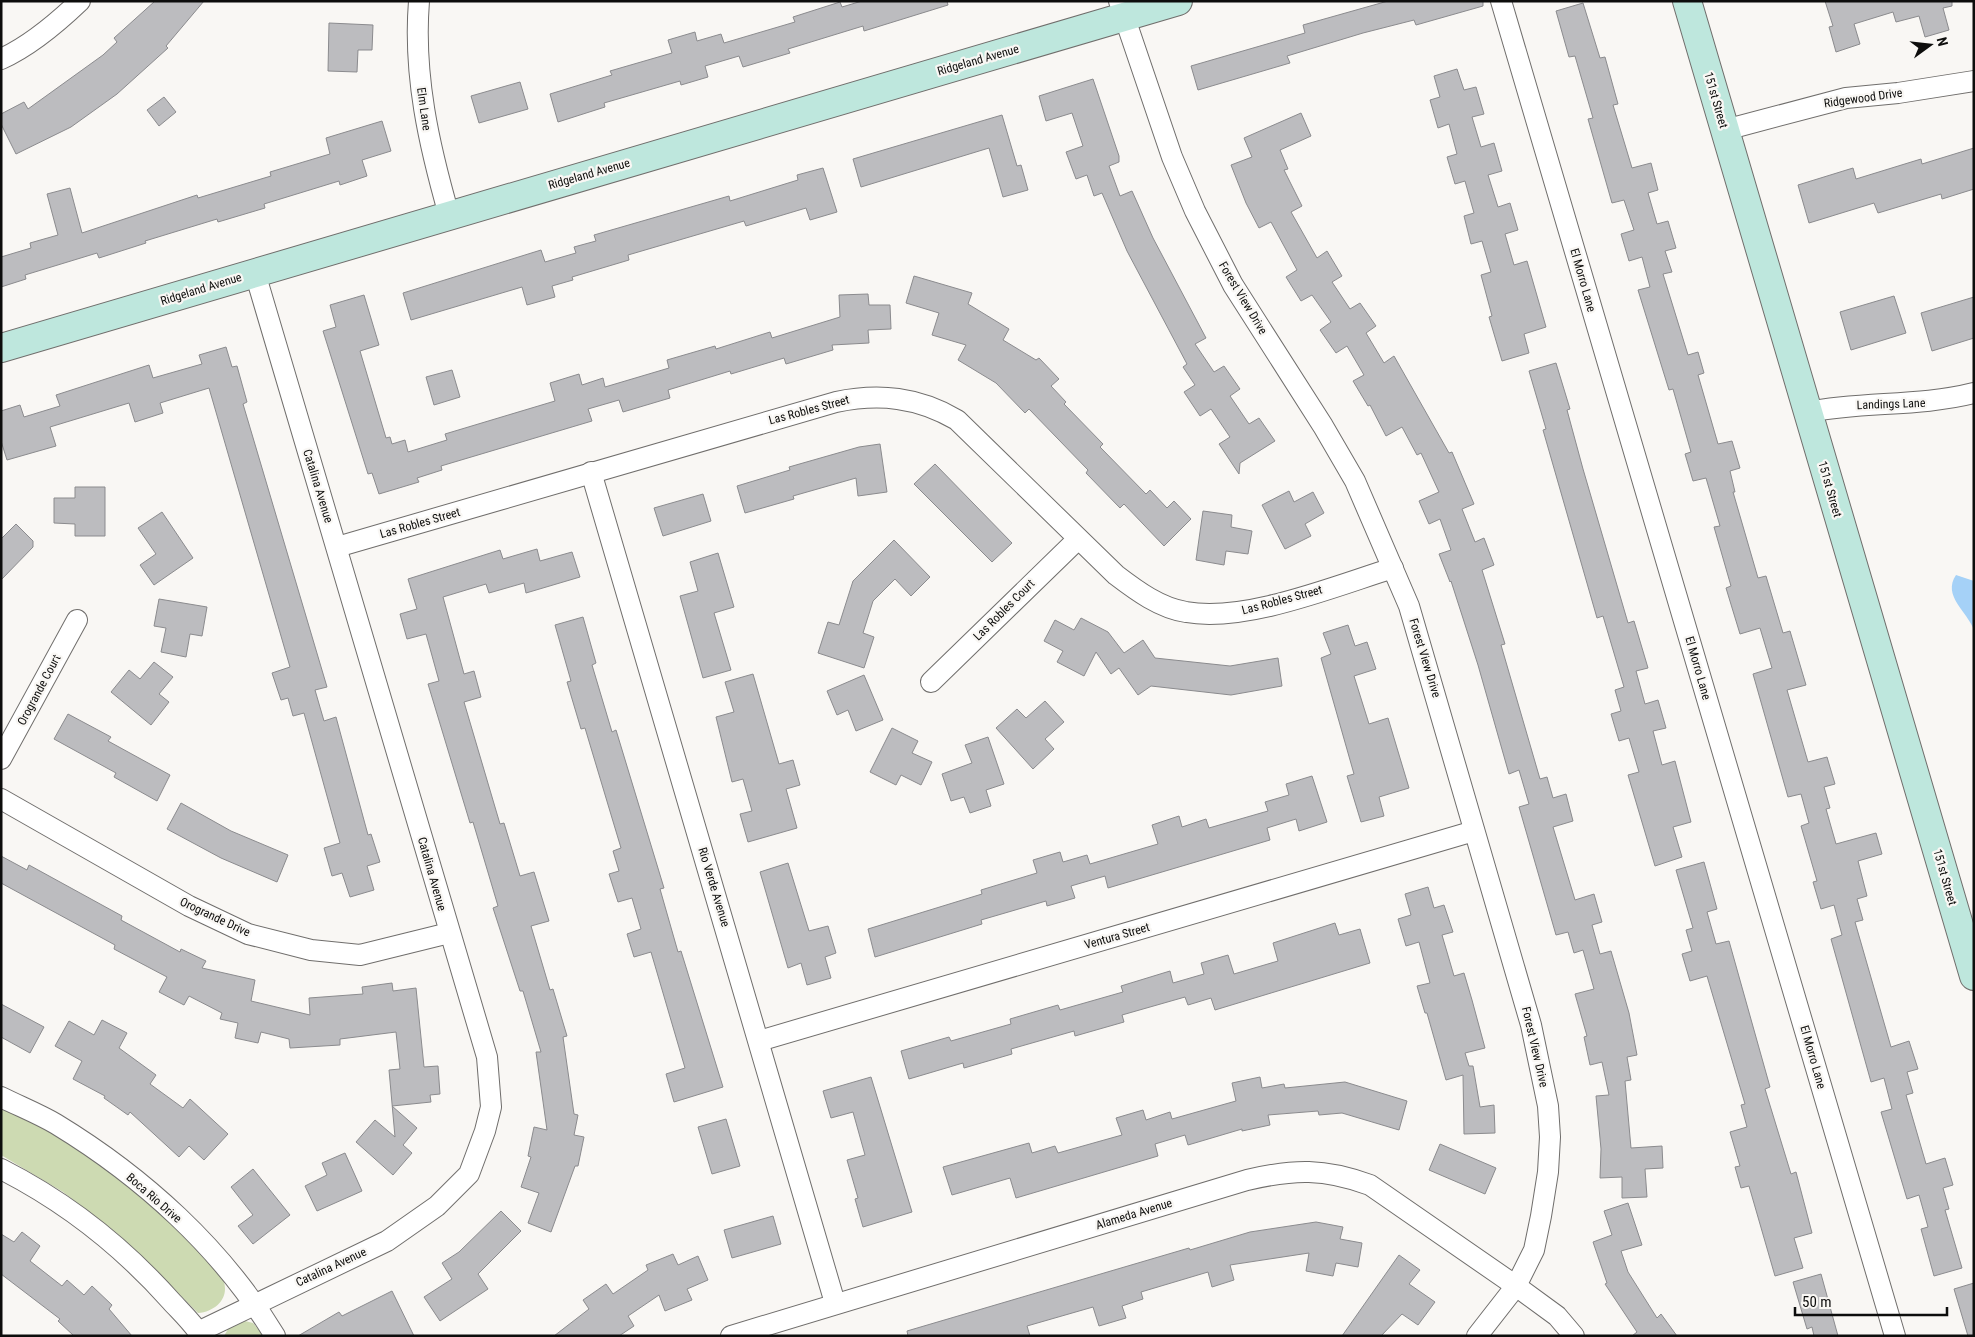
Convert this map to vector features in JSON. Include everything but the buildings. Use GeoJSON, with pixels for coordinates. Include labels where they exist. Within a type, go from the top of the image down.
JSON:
{"type":"FeatureCollection","features":[{"type":"Feature","properties":{"kind":"street"},"geometry":{"type":"LineString","coordinates":[[1,60],[62,18],[80,1]]}},
{"type":"Feature","properties":{"kind":"street","name":"Elm Lane"},"geometry":{"type":"LineString","coordinates":[[419,1],[416,36],[422,95],[430,146],[449,215]]}},
{"type":"Feature","properties":{"kind":"street","name":"Ridgeland Avenue"},"geometry":{"type":"LineString","coordinates":[[1,348],[449,215],[1121,9],[1178,1]]}},
{"type":"Feature","properties":{"kind":"street","name":"El Morro Lane"},"geometry":{"type":"LineString","coordinates":[[1501,1],[1895,1336]]}},
{"type":"Feature","properties":{"kind":"street","name":"151st Street"},"geometry":{"type":"LineString","coordinates":[[1687,1],[1808,412],[1966,919],[1974,976]]}},
{"type":"Feature","properties":{"kind":"street","name":"Forest View Drive"},"geometry":{"type":"LineString","coordinates":[[1121,9],[1172,157],[1195,211],[1233,285],[1323,426],[1355,481],[1394,568],[1409,606],[1531,1025],[1548,1106],[1550,1137],[1548,1172],[1539,1225],[1534,1250],[1516,1286],[1476,1336]]}},
{"type":"Feature","properties":{"kind":"street","name":"Ridgewood Drive"},"geometry":{"type":"LineString","coordinates":[[1725,130],[1846,98],[1898,93],[1974,81]]}},
{"type":"Feature","properties":{"kind":"street","name":"Catalina Avenue"},"geometry":{"type":"LineString","coordinates":[[200,1334],[256,1303],[388,1240],[436,1206],[469,1174],[491,1107],[487,1057],[255,273]]}},
{"type":"Feature","properties":{"kind":"street","name":"Landings Lane"},"geometry":{"type":"LineString","coordinates":[[1808,412],[1854,405],[1942,401],[1974,393]]}},
{"type":"Feature","properties":{"kind":"street","name":"Las Robles Street"},"geometry":{"type":"LineString","coordinates":[[337,547],[836,402],[874,396],[900,398],[936,408],[957,420],[1116,575],[1135,590],[1160,604],[1184,612],[1207,615],[1231,614],[1261,608],[1394,568]]}},
{"type":"Feature","properties":{"kind":"street","name":"Rio Verde Avenue"},"geometry":{"type":"LineString","coordinates":[[591,472],[835,1303]]}},
{"type":"Feature","properties":{"kind":"street","name":"Las Robles Court"},"geometry":{"type":"LineString","coordinates":[[931,682],[1078,539]]}},
{"type":"Feature","properties":{"kind":"street","name":"Orogrande Court"},"geometry":{"type":"LineString","coordinates":[[1,759],[77,620]]}},
{"type":"Feature","properties":{"kind":"street","name":"Orogrande Drive"},"geometry":{"type":"LineString","coordinates":[[1,799],[189,906],[248,934],[311,950],[360,955],[449,932]]}},
{"type":"Feature","properties":{"kind":"street","name":"Ventura Street"},"geometry":{"type":"LineString","coordinates":[[759,1041],[1474,831]]}},
{"type":"Feature","properties":{"kind":"street","name":"Boca Rio Drive"},"geometry":{"type":"LineString","coordinates":[[1,1097],[55,1123],[110,1161],[164,1202],[220,1260],[256,1303],[275,1336]]}},
{"type":"Feature","properties":{"kind":"street"},"geometry":{"type":"LineString","coordinates":[[1,1169],[28,1183],[88,1222],[144,1271],[200,1334]]}},
{"type":"Feature","properties":{"kind":"street","name":"Alameda Avenue"},"geometry":{"type":"LineString","coordinates":[[731,1336],[1247,1180],[1292,1171],[1312,1170],[1344,1175],[1370,1185],[1516,1286]]}},
{"type":"Feature","properties":{"kind":"street"},"geometry":{"type":"LineString","coordinates":[[1516,1286],[1557,1316],[1574,1336]]}},
{"type":"Feature","properties":{"kind":"green space"},"geometry":{"type":"Polygon","coordinates":[[[1,1105],[50,1128],[74,1143],[142,1194],[221,1275],[225,1289],[222,1300],[212,1309],[198,1313],[120,1236],[63,1192],[1,1155],[1,1105]]]}},
{"type":"Feature","properties":{"kind":"green space"},"geometry":{"type":"Polygon","coordinates":[[[245,1321],[253,1323],[264,1336],[224,1336],[228,1329],[245,1321]]]}},
{"type":"Feature","properties":{"kind":"water"},"geometry":{"type":"Polygon","coordinates":[[[1956,575],[1974,581],[1974,630],[1954,597],[1952,583],[1956,575]]]}}]}
